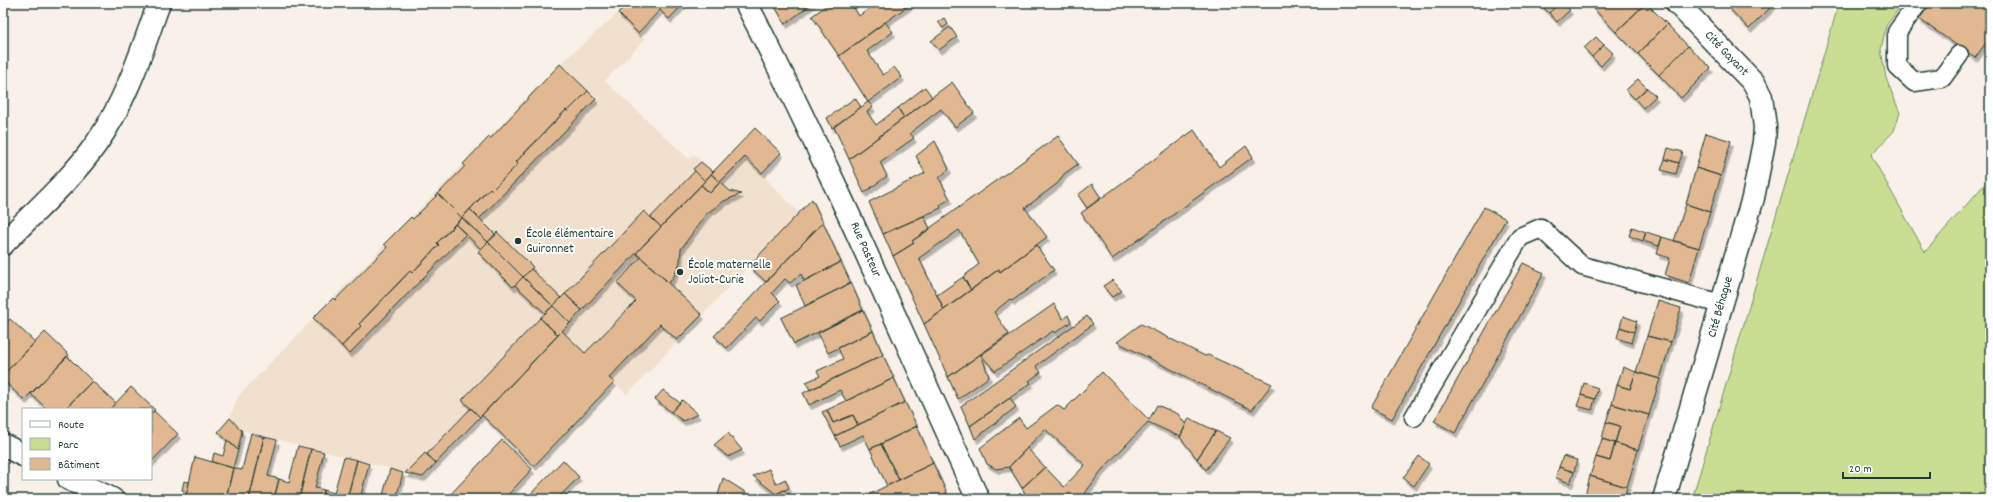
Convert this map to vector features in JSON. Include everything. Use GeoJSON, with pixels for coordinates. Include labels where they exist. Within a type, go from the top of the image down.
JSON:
{"type":"FeatureCollection","features":[{"type":"Feature","properties":{"kind":"street"},"geometry":{"type":"LineString","coordinates":[[3,244],[84,161],[97,142],[125,90],[160,3]]}},
{"type":"Feature","properties":{"kind":"street","name":"Rue Pasteur"},"geometry":{"type":"LineString","coordinates":[[746,3],[820,150],[978,499]]}},
{"type":"Feature","properties":{"kind":"street","name":"Cité Gayant"},"geometry":{"type":"LineString","coordinates":[[1677,3],[1754,83],[1761,97],[1764,112]]}},
{"type":"Feature","properties":{"kind":"street","name":"Cité Béhague"},"geometry":{"type":"LineString","coordinates":[[1664,499],[1753,198],[1764,142],[1764,112]]}},
{"type":"Feature","properties":{"kind":"street"},"geometry":{"type":"LineString","coordinates":[[3,445],[22,454]]}},
{"type":"Feature","properties":{"kind":"street"},"geometry":{"type":"LineString","coordinates":[[71,480],[112,499]]}},
{"type":"Feature","properties":{"kind":"lane"},"geometry":{"type":"LineString","coordinates":[[1918,3],[1897,32],[1897,66],[1914,82],[1942,78],[1959,56]]}},
{"type":"Feature","properties":{"kind":"lane"},"geometry":{"type":"LineString","coordinates":[[1414,417],[1520,237],[1541,228],[1582,266],[1721,304]]}},
{"type":"Feature","properties":{"kind":"shaded area","name":"École élémentaire Guironnet"},"geometry":{"type":"Polygon","coordinates":[[[618,13],[645,39],[605,81],[689,159],[694,154],[712,172],[736,148],[799,213],[627,395],[561,331],[423,477],[240,430],[230,418],[238,396],[560,64],[618,13]]]}},
{"type":"Feature","properties":{"kind":"green space"},"geometry":{"type":"Polygon","coordinates":[[[1839,3],[1903,3],[1886,26],[1881,50],[1886,78],[1900,113],[1894,131],[1871,155],[1925,252],[1990,178],[1990,499],[1692,499],[1839,3]]]}},
{"type":"Feature","properties":{"kind":"building"},"geometry":{"type":"Polygon","coordinates":[[[627,3],[684,3],[669,19],[660,10],[638,33],[618,13],[627,3]]]}},
{"type":"Feature","properties":{"kind":"building"},"geometry":{"type":"Polygon","coordinates":[[[773,3],[813,3],[785,24],[773,3]]]}},
{"type":"Feature","properties":{"kind":"building"},"geometry":{"type":"Polygon","coordinates":[[[830,3],[851,3],[859,16],[877,3],[912,3],[839,56],[812,16],[830,3]]]}},
{"type":"Feature","properties":{"kind":"building"},"geometry":{"type":"Polygon","coordinates":[[[1539,3],[1559,3],[1549,13],[1539,3]]]}},
{"type":"Feature","properties":{"kind":"building"},"geometry":{"type":"Polygon","coordinates":[[[1559,3],[1563,3],[1570,10],[1557,22],[1549,13],[1559,3]]]}},
{"type":"Feature","properties":{"kind":"building"},"geometry":{"type":"Polygon","coordinates":[[[1600,3],[1646,3],[1616,32],[1594,9],[1600,3]]]}},
{"type":"Feature","properties":{"kind":"building"},"geometry":{"type":"Polygon","coordinates":[[[1646,3],[1667,24],[1638,54],[1616,32],[1646,3]]]}},
{"type":"Feature","properties":{"kind":"building"},"geometry":{"type":"Polygon","coordinates":[[[1732,3],[1775,3],[1749,29],[1728,7],[1732,3]]]}},
{"type":"Feature","properties":{"kind":"building"},"geometry":{"type":"Polygon","coordinates":[[[1931,3],[1990,3],[1990,37],[1975,58],[1919,19],[1931,3]]]}},
{"type":"Feature","properties":{"kind":"building"},"geometry":{"type":"Polygon","coordinates":[[[944,18],[948,24],[943,28],[938,22],[944,18]]]}},
{"type":"Feature","properties":{"kind":"building"},"geometry":{"type":"Polygon","coordinates":[[[885,22],[893,32],[867,51],[883,75],[894,67],[902,77],[868,102],[839,56],[885,22]]]}},
{"type":"Feature","properties":{"kind":"building"},"geometry":{"type":"Polygon","coordinates":[[[1667,24],[1688,46],[1659,75],[1638,54],[1667,24]]]}},
{"type":"Feature","properties":{"kind":"building"},"geometry":{"type":"Polygon","coordinates":[[[950,27],[957,37],[939,50],[931,41],[950,27]]]}},
{"type":"Feature","properties":{"kind":"building"},"geometry":{"type":"Polygon","coordinates":[[[1596,37],[1604,45],[1592,57],[1584,48],[1596,37]]]}},
{"type":"Feature","properties":{"kind":"building"},"geometry":{"type":"Polygon","coordinates":[[[1604,45],[1613,53],[1601,66],[1592,57],[1604,45]]]}},
{"type":"Feature","properties":{"kind":"building"},"geometry":{"type":"Polygon","coordinates":[[[1688,46],[1711,68],[1681,98],[1659,75],[1688,46]]]}},
{"type":"Feature","properties":{"kind":"building"},"geometry":{"type":"Polygon","coordinates":[[[560,64],[588,91],[568,111],[566,110],[516,162],[518,164],[492,190],[490,188],[462,218],[438,194],[465,166],[463,164],[489,137],[491,138],[560,64]]]}},
{"type":"Feature","properties":{"kind":"building"},"geometry":{"type":"Polygon","coordinates":[[[1638,79],[1647,88],[1635,99],[1626,90],[1638,79]]]}},
{"type":"Feature","properties":{"kind":"building"},"geometry":{"type":"Polygon","coordinates":[[[952,82],[974,113],[955,127],[941,109],[910,133],[914,138],[880,162],[887,176],[864,193],[849,159],[952,82]]]}},
{"type":"Feature","properties":{"kind":"building"},"geometry":{"type":"Polygon","coordinates":[[[925,87],[932,97],[904,118],[898,108],[925,87]]]}},
{"type":"Feature","properties":{"kind":"building"},"geometry":{"type":"Polygon","coordinates":[[[1647,88],[1656,96],[1643,108],[1635,99],[1647,88]]]}},
{"type":"Feature","properties":{"kind":"building"},"geometry":{"type":"Polygon","coordinates":[[[588,91],[596,99],[479,219],[470,209],[490,188],[492,190],[518,164],[516,162],[566,110],[568,111],[588,91]]]}},
{"type":"Feature","properties":{"kind":"building"},"geometry":{"type":"Polygon","coordinates":[[[855,98],[861,107],[832,128],[827,118],[855,98]]]}},
{"type":"Feature","properties":{"kind":"building"},"geometry":{"type":"Polygon","coordinates":[[[868,102],[873,107],[867,112],[876,125],[898,108],[904,118],[849,159],[834,127],[868,102]]]}},
{"type":"Feature","properties":{"kind":"building"},"geometry":{"type":"Polygon","coordinates":[[[755,128],[781,153],[762,173],[745,157],[720,182],[711,174],[755,128]]]}},
{"type":"Feature","properties":{"kind":"building"},"geometry":{"type":"Polygon","coordinates":[[[1194,130],[1219,167],[1246,146],[1253,157],[1112,259],[1081,213],[1194,130]]]}},
{"type":"Feature","properties":{"kind":"building"},"geometry":{"type":"Polygon","coordinates":[[[1706,133],[1731,141],[1721,176],[1696,168],[1706,133]]]}},
{"type":"Feature","properties":{"kind":"building"},"geometry":{"type":"Polygon","coordinates":[[[1058,136],[1078,164],[1064,174],[1058,183],[1025,208],[1047,237],[1000,272],[999,269],[971,290],[963,277],[979,264],[959,230],[919,258],[944,310],[924,324],[893,256],[914,243],[912,241],[1058,136]]]}},
{"type":"Feature","properties":{"kind":"building"},"geometry":{"type":"Polygon","coordinates":[[[935,141],[949,169],[939,178],[950,199],[940,205],[941,208],[883,234],[869,202],[925,173],[916,156],[935,141]]]}},
{"type":"Feature","properties":{"kind":"building"},"geometry":{"type":"Polygon","coordinates":[[[1668,148],[1683,152],[1679,163],[1665,159],[1668,148]]]}},
{"type":"Feature","properties":{"kind":"building"},"geometry":{"type":"Polygon","coordinates":[[[1665,159],[1679,163],[1676,174],[1661,170],[1665,159]]]}},
{"type":"Feature","properties":{"kind":"building"},"geometry":{"type":"Polygon","coordinates":[[[701,162],[713,172],[705,181],[693,169],[701,162]]]}},
{"type":"Feature","properties":{"kind":"building"},"geometry":{"type":"Polygon","coordinates":[[[1696,168],[1721,176],[1710,212],[1686,204],[1696,168]]]}},
{"type":"Feature","properties":{"kind":"building"},"geometry":{"type":"Polygon","coordinates":[[[695,171],[705,181],[661,227],[651,217],[695,171]]]}},
{"type":"Feature","properties":{"kind":"building"},"geometry":{"type":"Polygon","coordinates":[[[711,174],[720,182],[710,193],[701,185],[711,174]]]}},
{"type":"Feature","properties":{"kind":"building"},"geometry":{"type":"Polygon","coordinates":[[[720,182],[730,191],[741,194],[724,201],[706,214],[681,249],[680,262],[669,283],[636,253],[701,185],[710,193],[720,182]]]}},
{"type":"Feature","properties":{"kind":"building"},"geometry":{"type":"Polygon","coordinates":[[[1092,184],[1101,198],[1087,208],[1078,195],[1092,184]]]}},
{"type":"Feature","properties":{"kind":"building"},"geometry":{"type":"Polygon","coordinates":[[[438,194],[462,218],[437,243],[439,245],[412,273],[410,271],[359,324],[361,326],[342,346],[313,318],[333,298],[335,300],[387,247],[384,244],[411,217],[413,219],[438,194]]]}},
{"type":"Feature","properties":{"kind":"building"},"geometry":{"type":"Polygon","coordinates":[[[812,199],[823,222],[766,282],[749,266],[812,199]]]}},
{"type":"Feature","properties":{"kind":"building"},"geometry":{"type":"Polygon","coordinates":[[[1686,204],[1710,212],[1699,248],[1674,241],[1686,204]]]}},
{"type":"Feature","properties":{"kind":"building"},"geometry":{"type":"Polygon","coordinates":[[[1484,207],[1506,219],[1392,419],[1371,408],[1484,207]]]}},
{"type":"Feature","properties":{"kind":"building"},"geometry":{"type":"Polygon","coordinates":[[[470,209],[496,235],[488,242],[462,218],[470,209]]]}},
{"type":"Feature","properties":{"kind":"building"},"geometry":{"type":"Polygon","coordinates":[[[644,211],[661,227],[582,310],[565,294],[644,211]]]}},
{"type":"Feature","properties":{"kind":"building"},"geometry":{"type":"Polygon","coordinates":[[[924,216],[930,229],[912,241],[914,243],[893,256],[883,234],[924,216]]]}},
{"type":"Feature","properties":{"kind":"building"},"geometry":{"type":"Polygon","coordinates":[[[462,218],[488,242],[481,249],[455,224],[462,218]]]}},
{"type":"Feature","properties":{"kind":"building"},"geometry":{"type":"Polygon","coordinates":[[[823,222],[841,262],[804,281],[801,274],[790,283],[785,279],[772,293],[780,301],[760,321],[756,318],[727,348],[714,336],[823,222]]]}},
{"type":"Feature","properties":{"kind":"building"},"geometry":{"type":"Polygon","coordinates":[[[455,224],[466,234],[349,354],[342,346],[361,326],[359,324],[410,271],[412,273],[439,245],[437,243],[455,224]]]}},
{"type":"Feature","properties":{"kind":"building"},"geometry":{"type":"Polygon","coordinates":[[[1632,227],[1646,232],[1643,241],[1629,236],[1632,227]]]}},
{"type":"Feature","properties":{"kind":"building"},"geometry":{"type":"Polygon","coordinates":[[[497,232],[533,267],[523,277],[488,242],[497,232]]]}},
{"type":"Feature","properties":{"kind":"building"},"geometry":{"type":"Polygon","coordinates":[[[1646,232],[1662,237],[1659,246],[1643,241],[1646,232]]]}},
{"type":"Feature","properties":{"kind":"building"},"geometry":{"type":"Polygon","coordinates":[[[1662,237],[1699,248],[1689,283],[1665,275],[1670,258],[1657,254],[1662,237]]]}},
{"type":"Feature","properties":{"kind":"building"},"geometry":{"type":"Polygon","coordinates":[[[488,242],[523,277],[513,287],[478,252],[488,242]]]}},
{"type":"Feature","properties":{"kind":"building"},"geometry":{"type":"Polygon","coordinates":[[[1036,245],[1054,270],[1012,301],[1010,299],[994,312],[1009,334],[948,377],[924,324],[999,269],[1000,272],[1036,245]]]}},
{"type":"Feature","properties":{"kind":"building"},"geometry":{"type":"Polygon","coordinates":[[[641,257],[702,315],[677,340],[660,324],[609,378],[614,382],[534,466],[482,415],[562,331],[585,353],[636,301],[617,283],[641,257]]]}},
{"type":"Feature","properties":{"kind":"building"},"geometry":{"type":"Polygon","coordinates":[[[841,262],[851,283],[805,306],[796,285],[841,262]]]}},
{"type":"Feature","properties":{"kind":"building"},"geometry":{"type":"Polygon","coordinates":[[[1523,263],[1544,273],[1455,433],[1434,421],[1523,263]]]}},
{"type":"Feature","properties":{"kind":"building"},"geometry":{"type":"Polygon","coordinates":[[[531,269],[561,298],[553,306],[523,277],[531,269]]]}},
{"type":"Feature","properties":{"kind":"building"},"geometry":{"type":"Polygon","coordinates":[[[523,277],[553,306],[545,313],[515,285],[523,277]]]}},
{"type":"Feature","properties":{"kind":"building"},"geometry":{"type":"Polygon","coordinates":[[[963,277],[971,290],[944,310],[937,295],[963,277]]]}},
{"type":"Feature","properties":{"kind":"building"},"geometry":{"type":"Polygon","coordinates":[[[1112,280],[1122,291],[1112,297],[1103,286],[1112,280]]]}},
{"type":"Feature","properties":{"kind":"building"},"geometry":{"type":"Polygon","coordinates":[[[851,283],[863,310],[794,344],[781,318],[851,283]]]}},
{"type":"Feature","properties":{"kind":"building"},"geometry":{"type":"Polygon","coordinates":[[[565,294],[582,310],[570,323],[553,306],[565,294]]]}},
{"type":"Feature","properties":{"kind":"building"},"geometry":{"type":"Polygon","coordinates":[[[1658,301],[1681,308],[1671,342],[1647,336],[1658,301]]]}},
{"type":"Feature","properties":{"kind":"building"},"geometry":{"type":"Polygon","coordinates":[[[1054,304],[1063,319],[1068,315],[1071,322],[1055,333],[1053,331],[995,371],[981,355],[1054,304]]]}},
{"type":"Feature","properties":{"kind":"building"},"geometry":{"type":"Polygon","coordinates":[[[553,306],[570,323],[558,335],[540,318],[553,306]]]}},
{"type":"Feature","properties":{"kind":"building"},"geometry":{"type":"Polygon","coordinates":[[[863,310],[873,331],[828,353],[818,333],[863,310]]]}},
{"type":"Feature","properties":{"kind":"building"},"geometry":{"type":"Polygon","coordinates":[[[1087,316],[1093,324],[1036,366],[1041,372],[1029,381],[1031,383],[970,426],[961,406],[1087,316]]]}},
{"type":"Feature","properties":{"kind":"building"},"geometry":{"type":"Polygon","coordinates":[[[1623,316],[1637,321],[1634,332],[1620,327],[1623,316]]]}},
{"type":"Feature","properties":{"kind":"building"},"geometry":{"type":"Polygon","coordinates":[[[540,318],[558,335],[480,417],[462,400],[540,318]]]}},
{"type":"Feature","properties":{"kind":"building"},"geometry":{"type":"Polygon","coordinates":[[[10,319],[35,342],[3,375],[3,326],[10,319]]]}},
{"type":"Feature","properties":{"kind":"building"},"geometry":{"type":"Polygon","coordinates":[[[1141,324],[1205,356],[1208,355],[1272,384],[1252,410],[1117,342],[1141,324]]]}},
{"type":"Feature","properties":{"kind":"building"},"geometry":{"type":"Polygon","coordinates":[[[1620,327],[1634,332],[1631,343],[1617,338],[1620,327]]]}},
{"type":"Feature","properties":{"kind":"building"},"geometry":{"type":"Polygon","coordinates":[[[873,331],[883,355],[810,390],[806,382],[820,376],[817,371],[843,359],[838,348],[873,331]]]}},
{"type":"Feature","properties":{"kind":"building"},"geometry":{"type":"Polygon","coordinates":[[[45,332],[69,355],[24,400],[3,380],[3,375],[45,332]]]}},
{"type":"Feature","properties":{"kind":"building"},"geometry":{"type":"Polygon","coordinates":[[[1647,336],[1671,342],[1660,379],[1636,372],[1647,336]]]}},
{"type":"Feature","properties":{"kind":"building"},"geometry":{"type":"Polygon","coordinates":[[[981,354],[989,377],[958,399],[948,377],[981,354]]]}},
{"type":"Feature","properties":{"kind":"building"},"geometry":{"type":"Polygon","coordinates":[[[883,355],[894,378],[846,401],[840,390],[809,405],[803,393],[883,355]]]}},
{"type":"Feature","properties":{"kind":"building"},"geometry":{"type":"Polygon","coordinates":[[[67,356],[92,381],[66,408],[46,408],[31,394],[67,356]]]}},
{"type":"Feature","properties":{"kind":"building"},"geometry":{"type":"Polygon","coordinates":[[[1623,367],[1636,372],[1630,389],[1617,385],[1623,367]]]}},
{"type":"Feature","properties":{"kind":"building"},"geometry":{"type":"Polygon","coordinates":[[[1102,372],[1149,420],[1157,405],[1178,414],[1186,425],[1180,437],[1178,434],[1176,435],[1148,422],[1101,471],[1081,499],[1028,499],[1022,488],[1045,467],[1064,487],[1085,465],[1045,429],[1009,467],[996,469],[987,464],[980,448],[1019,418],[1026,428],[1057,405],[1064,410],[1102,372]]]}},
{"type":"Feature","properties":{"kind":"building"},"geometry":{"type":"Polygon","coordinates":[[[1636,372],[1660,379],[1649,415],[1612,404],[1617,385],[1630,389],[1636,372]]]}},
{"type":"Feature","properties":{"kind":"building"},"geometry":{"type":"Polygon","coordinates":[[[894,378],[905,402],[858,425],[853,415],[833,423],[827,410],[894,378]]]}},
{"type":"Feature","properties":{"kind":"building"},"geometry":{"type":"Polygon","coordinates":[[[92,381],[116,403],[111,408],[66,408],[92,381]]]}},
{"type":"Feature","properties":{"kind":"building"},"geometry":{"type":"Polygon","coordinates":[[[1584,383],[1598,388],[1595,399],[1581,395],[1584,383]]]}},
{"type":"Feature","properties":{"kind":"building"},"geometry":{"type":"Polygon","coordinates":[[[131,387],[155,410],[152,413],[152,408],[111,408],[131,387]]]}},
{"type":"Feature","properties":{"kind":"building"},"geometry":{"type":"Polygon","coordinates":[[[663,390],[680,403],[671,412],[655,399],[663,390]]]}},
{"type":"Feature","properties":{"kind":"building"},"geometry":{"type":"Polygon","coordinates":[[[1581,395],[1595,399],[1592,410],[1577,406],[1581,395]]]}},
{"type":"Feature","properties":{"kind":"building"},"geometry":{"type":"Polygon","coordinates":[[[1010,398],[1016,407],[975,439],[970,426],[1010,398]]]}},
{"type":"Feature","properties":{"kind":"building"},"geometry":{"type":"Polygon","coordinates":[[[682,400],[698,414],[683,421],[671,412],[682,400]]]}},
{"type":"Feature","properties":{"kind":"building"},"geometry":{"type":"Polygon","coordinates":[[[905,402],[917,426],[870,449],[863,435],[840,446],[835,436],[905,402]]]}},
{"type":"Feature","properties":{"kind":"building"},"geometry":{"type":"Polygon","coordinates":[[[1612,404],[1649,415],[1638,450],[1615,443],[1620,426],[1606,422],[1612,404]]]}},
{"type":"Feature","properties":{"kind":"building"},"geometry":{"type":"Polygon","coordinates":[[[471,408],[480,417],[436,463],[427,454],[471,408]]]}},
{"type":"Feature","properties":{"kind":"building"},"geometry":{"type":"Polygon","coordinates":[[[827,410],[833,423],[853,415],[858,425],[835,436],[822,412],[827,410]]]}},
{"type":"Feature","properties":{"kind":"building"},"geometry":{"type":"Polygon","coordinates":[[[154,411],[178,434],[152,461],[152,413],[154,411]]]}},
{"type":"Feature","properties":{"kind":"building"},"geometry":{"type":"Polygon","coordinates":[[[230,418],[242,431],[238,450],[218,432],[230,418]]]}},
{"type":"Feature","properties":{"kind":"building"},"geometry":{"type":"Polygon","coordinates":[[[1189,418],[1216,431],[1197,459],[1180,437],[1189,418]]]}},
{"type":"Feature","properties":{"kind":"building"},"geometry":{"type":"Polygon","coordinates":[[[1606,422],[1620,426],[1615,443],[1602,439],[1606,422]]]}},
{"type":"Feature","properties":{"kind":"building"},"geometry":{"type":"Polygon","coordinates":[[[917,426],[933,463],[899,480],[881,444],[917,426]]]}},
{"type":"Feature","properties":{"kind":"building"},"geometry":{"type":"Polygon","coordinates":[[[1216,431],[1230,438],[1206,470],[1197,459],[1216,431]]]}},
{"type":"Feature","properties":{"kind":"building"},"geometry":{"type":"Polygon","coordinates":[[[251,433],[264,437],[249,499],[226,499],[233,468],[242,470],[251,433]]]}},
{"type":"Feature","properties":{"kind":"building"},"geometry":{"type":"Polygon","coordinates":[[[728,433],[742,450],[728,457],[714,445],[728,433]]]}},
{"type":"Feature","properties":{"kind":"building"},"geometry":{"type":"Polygon","coordinates":[[[264,437],[277,440],[268,476],[279,479],[274,499],[249,499],[264,437]]]}},
{"type":"Feature","properties":{"kind":"building"},"geometry":{"type":"Polygon","coordinates":[[[1602,439],[1615,443],[1610,461],[1596,457],[1602,439]]]}},
{"type":"Feature","properties":{"kind":"building"},"geometry":{"type":"Polygon","coordinates":[[[227,440],[238,450],[233,468],[212,462],[214,453],[223,456],[227,440]]]}},
{"type":"Feature","properties":{"kind":"building"},"geometry":{"type":"Polygon","coordinates":[[[502,440],[532,469],[504,499],[446,499],[502,440]]]}},
{"type":"Feature","properties":{"kind":"building"},"geometry":{"type":"Polygon","coordinates":[[[1615,443],[1638,450],[1627,487],[1590,476],[1596,457],[1610,461],[1615,443]]]}},
{"type":"Feature","properties":{"kind":"building"},"geometry":{"type":"Polygon","coordinates":[[[881,444],[899,480],[887,486],[870,449],[881,444]]]}},
{"type":"Feature","properties":{"kind":"building"},"geometry":{"type":"Polygon","coordinates":[[[298,446],[311,449],[299,499],[274,499],[279,479],[289,482],[298,446]]]}},
{"type":"Feature","properties":{"kind":"building"},"geometry":{"type":"Polygon","coordinates":[[[1027,448],[1045,467],[1022,488],[1009,467],[1027,448]]]}},
{"type":"Feature","properties":{"kind":"building"},"geometry":{"type":"Polygon","coordinates":[[[311,449],[324,452],[315,488],[324,490],[322,499],[299,499],[311,449]]]}},
{"type":"Feature","properties":{"kind":"building"},"geometry":{"type":"Polygon","coordinates":[[[425,453],[436,463],[423,477],[405,473],[425,453]]]}},
{"type":"Feature","properties":{"kind":"building"},"geometry":{"type":"Polygon","coordinates":[[[1419,456],[1429,464],[1414,486],[1403,478],[1419,456]]]}},
{"type":"Feature","properties":{"kind":"building"},"geometry":{"type":"Polygon","coordinates":[[[1563,456],[1577,460],[1574,472],[1559,467],[1563,456]]]}},
{"type":"Feature","properties":{"kind":"building"},"geometry":{"type":"Polygon","coordinates":[[[195,457],[233,468],[226,499],[198,499],[186,496],[195,457]]]}},
{"type":"Feature","properties":{"kind":"building"},"geometry":{"type":"Polygon","coordinates":[[[344,457],[357,460],[347,499],[322,499],[324,490],[334,493],[344,457]]]}},
{"type":"Feature","properties":{"kind":"building"},"geometry":{"type":"Polygon","coordinates":[[[357,460],[369,464],[360,499],[347,499],[357,460]]]}},
{"type":"Feature","properties":{"kind":"building"},"geometry":{"type":"Polygon","coordinates":[[[563,460],[579,477],[557,499],[526,499],[563,460]]]}},
{"type":"Feature","properties":{"kind":"building"},"geometry":{"type":"Polygon","coordinates":[[[933,463],[947,493],[934,499],[860,499],[933,463]]]}},
{"type":"Feature","properties":{"kind":"building"},"geometry":{"type":"Polygon","coordinates":[[[1559,467],[1574,472],[1570,483],[1556,478],[1559,467]]]}},
{"type":"Feature","properties":{"kind":"building"},"geometry":{"type":"Polygon","coordinates":[[[390,469],[403,473],[396,499],[382,499],[390,469]]]}},
{"type":"Feature","properties":{"kind":"building"},"geometry":{"type":"Polygon","coordinates":[[[769,469],[776,484],[785,479],[789,488],[776,494],[753,476],[769,469]]]}},
{"type":"Feature","properties":{"kind":"building"},"geometry":{"type":"Polygon","coordinates":[[[1590,476],[1627,487],[1624,499],[1595,499],[1585,496],[1590,476]]]}},
{"type":"Feature","properties":{"kind":"building"},"geometry":{"type":"Polygon","coordinates":[[[723,478],[753,497],[753,499],[717,499],[723,478]]]}},
{"type":"Feature","properties":{"kind":"building"},"geometry":{"type":"Polygon","coordinates":[[[184,481],[189,482],[187,492],[182,490],[184,481]]]}},
{"type":"Feature","properties":{"kind":"building"},"geometry":{"type":"Polygon","coordinates":[[[784,490],[795,499],[783,499],[776,494],[784,490]]]}},
{"type":"Feature","properties":{"kind":"place","name":"École élémentaire Guironnet"},"geometry":{"type":"Point","coordinates":[518,241]}},
{"type":"Feature","properties":{"kind":"place","name":"École maternelle Joliot-Curie"},"geometry":{"type":"Point","coordinates":[680,272]}}]}
